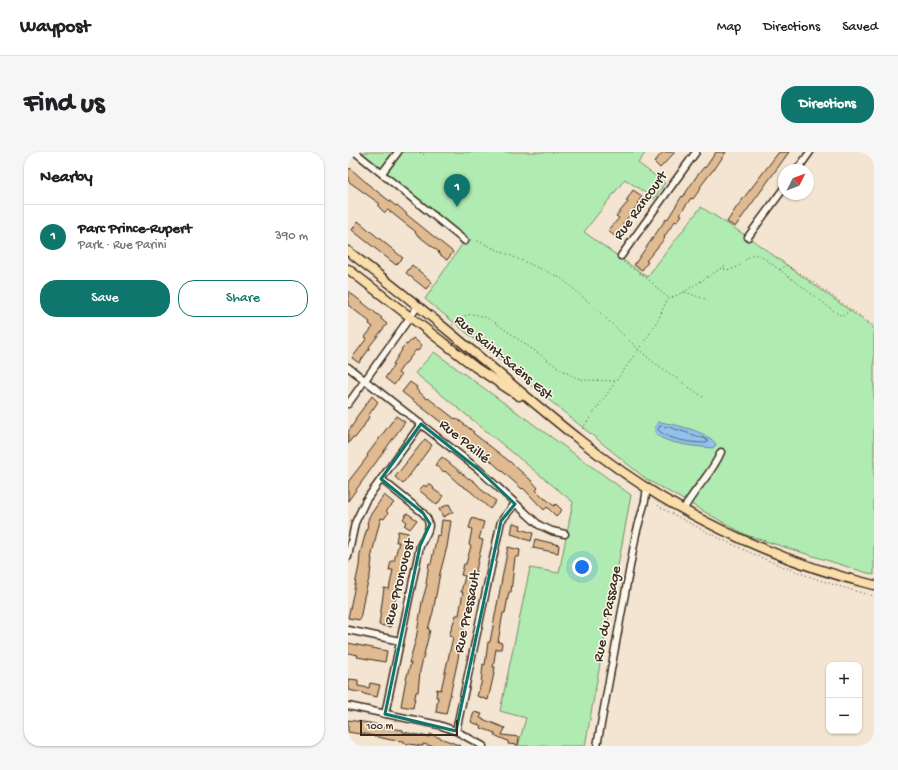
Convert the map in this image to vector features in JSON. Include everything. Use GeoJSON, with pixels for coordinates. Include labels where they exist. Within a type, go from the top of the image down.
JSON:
{"type":"FeatureCollection","features":[{"type":"Feature","properties":{"kind":"main road","name":"Rue Saint-Saëns Est"},"geometry":{"type":"LineString","coordinates":[[348,250],[448,330],[553,419]]}},
{"type":"Feature","properties":{"kind":"main road","name":"Rue Saint-Saëns Est"},"geometry":{"type":"LineString","coordinates":[[348,269],[475,367],[553,419]]}},
{"type":"Feature","properties":{"kind":"main road"},"geometry":{"type":"LineString","coordinates":[[553,419],[647,488],[722,530],[763,549],[826,571],[874,584]]}},
{"type":"Feature","properties":{"kind":"street"},"geometry":{"type":"LineString","coordinates":[[355,152],[465,240]]}},
{"type":"Feature","properties":{"kind":"street"},"geometry":{"type":"LineString","coordinates":[[382,173],[398,152]]}},
{"type":"Feature","properties":{"kind":"street","name":"Rue Rancourt"},"geometry":{"type":"LineString","coordinates":[[621,256],[696,152]]}},
{"type":"Feature","properties":{"kind":"street"},"geometry":{"type":"LineString","coordinates":[[801,164],[810,152]]}},
{"type":"Feature","properties":{"kind":"street"},"geometry":{"type":"LineString","coordinates":[[748,237],[778,196]]}},
{"type":"Feature","properties":{"kind":"street"},"geometry":{"type":"LineString","coordinates":[[348,404],[418,306]]}},
{"type":"Feature","properties":{"kind":"street","name":"Rue Paillé"},"geometry":{"type":"LineString","coordinates":[[348,367],[478,469],[539,525],[552,531],[565,534]]}},
{"type":"Feature","properties":{"kind":"street"},"geometry":{"type":"LineString","coordinates":[[348,557],[355,523],[360,512],[381,479],[420,424]]}},
{"type":"Feature","properties":{"kind":"street"},"geometry":{"type":"LineString","coordinates":[[684,509],[691,496],[716,464],[721,452]]}},
{"type":"Feature","properties":{"kind":"street","name":"Rue Pronovost"},"geometry":{"type":"LineString","coordinates":[[381,479],[423,513],[428,518],[430,524],[420,546],[385,714]]}},
{"type":"Feature","properties":{"kind":"street","name":"Rue du Passage"},"geometry":{"type":"LineString","coordinates":[[597,746],[636,534],[647,488]]}},
{"type":"Feature","properties":{"kind":"street","name":"Rue Pressault"},"geometry":{"type":"LineString","coordinates":[[456,731],[500,521],[515,504]]}},
{"type":"Feature","properties":{"kind":"street"},"geometry":{"type":"LineString","coordinates":[[348,630],[400,641]]}},
{"type":"Feature","properties":{"kind":"street"},"geometry":{"type":"LineString","coordinates":[[348,706],[439,725],[456,731],[483,746]]}},
{"type":"Feature","properties":{"kind":"path"},"geometry":{"type":"LineString","coordinates":[[420,152],[426,156]]}},
{"type":"Feature","properties":{"kind":"path"},"geometry":{"type":"LineString","coordinates":[[465,240],[473,239],[501,250],[561,278],[652,361],[703,397]]}},
{"type":"Feature","properties":{"kind":"path"},"geometry":{"type":"LineString","coordinates":[[724,269],[735,270],[750,256],[754,254],[760,255],[838,314],[843,316],[850,310]]}},
{"type":"Feature","properties":{"kind":"path"},"geometry":{"type":"LineString","coordinates":[[621,256],[624,262],[649,280],[662,293],[670,298]]}},
{"type":"Feature","properties":{"kind":"path"},"geometry":{"type":"LineString","coordinates":[[576,437],[656,323],[665,304],[670,298],[684,292],[726,265]]}},
{"type":"Feature","properties":{"kind":"path"},"geometry":{"type":"LineString","coordinates":[[780,270],[786,265],[803,275],[874,326]]}},
{"type":"Feature","properties":{"kind":"path"},"geometry":{"type":"LineString","coordinates":[[684,292],[708,300]]}},
{"type":"Feature","properties":{"kind":"path"},"geometry":{"type":"LineString","coordinates":[[448,330],[463,316],[476,314],[481,315],[493,321],[572,376],[584,380],[616,381]]}},
{"type":"Feature","properties":{"kind":"highlighted area"},"geometry":{"type":"Polygon","coordinates":[[[421,424],[478,469],[515,504],[501,521],[456,731],[385,714],[420,546],[430,524],[423,513],[381,479],[421,424]]]}},
{"type":"Feature","properties":{"kind":"green space"},"geometry":{"type":"Polygon","coordinates":[[[355,152],[646,152],[638,163],[665,183],[654,199],[625,179],[584,232],[647,277],[701,207],[748,237],[874,328],[874,575],[746,535],[646,479],[425,299],[465,240],[355,152]]]}},
{"type":"Feature","properties":{"kind":"green space"},"geometry":{"type":"Polygon","coordinates":[[[434,352],[631,495],[585,746],[518,746],[526,718],[500,711],[530,568],[559,573],[573,502],[415,373],[434,352]]]}},
{"type":"Feature","properties":{"kind":"water"},"geometry":{"type":"Polygon","coordinates":[[[658,422],[681,426],[699,432],[713,440],[716,445],[713,448],[686,445],[664,439],[657,435],[654,429],[658,422]]]}},
{"type":"Feature","properties":{"kind":"building"},"geometry":{"type":"Polygon","coordinates":[[[663,152],[675,152],[660,168],[654,162],[663,152]]]}},
{"type":"Feature","properties":{"kind":"building"},"geometry":{"type":"Polygon","coordinates":[[[716,152],[726,152],[693,199],[691,198],[680,214],[682,215],[677,222],[675,221],[664,237],[665,238],[646,261],[648,262],[642,270],[634,265],[666,219],[667,220],[682,196],[683,197],[696,177],[704,167],[705,168],[716,152]]]}},
{"type":"Feature","properties":{"kind":"building"},"geometry":{"type":"Polygon","coordinates":[[[779,152],[789,152],[780,164],[778,164],[778,167],[735,227],[727,222],[779,152]]]}},
{"type":"Feature","properties":{"kind":"building"},"geometry":{"type":"Polygon","coordinates":[[[350,168],[453,252],[447,260],[415,233],[416,232],[388,210],[385,213],[378,206],[380,204],[348,181],[348,171],[350,168]]]}},
{"type":"Feature","properties":{"kind":"building"},"geometry":{"type":"Polygon","coordinates":[[[633,190],[642,196],[638,202],[639,203],[622,225],[624,226],[616,237],[608,231],[619,218],[616,216],[628,202],[626,201],[633,190]]]}},
{"type":"Feature","properties":{"kind":"building"},"geometry":{"type":"Polygon","coordinates":[[[358,221],[403,258],[396,265],[352,230],[358,221]]]}},
{"type":"Feature","properties":{"kind":"building"},"geometry":{"type":"Polygon","coordinates":[[[412,265],[432,282],[426,289],[406,273],[412,265]]]}},
{"type":"Feature","properties":{"kind":"building"},"geometry":{"type":"Polygon","coordinates":[[[348,291],[382,318],[381,319],[387,324],[369,347],[370,348],[359,363],[352,358],[367,338],[365,337],[373,327],[369,324],[370,322],[348,305],[348,291]]]}},
{"type":"Feature","properties":{"kind":"building"},"geometry":{"type":"Polygon","coordinates":[[[413,338],[422,345],[418,351],[416,350],[398,373],[401,375],[394,385],[385,378],[394,365],[393,364],[402,350],[401,349],[413,338]]]}},
{"type":"Feature","properties":{"kind":"building"},"geometry":{"type":"Polygon","coordinates":[[[410,382],[417,387],[416,389],[427,399],[428,398],[455,419],[456,418],[509,461],[533,482],[538,488],[536,490],[545,499],[554,506],[556,504],[562,510],[556,516],[547,507],[544,510],[523,488],[522,489],[479,449],[478,450],[455,433],[402,392],[410,382]]]}},
{"type":"Feature","properties":{"kind":"building"},"geometry":{"type":"Polygon","coordinates":[[[372,396],[378,402],[368,416],[369,417],[362,429],[348,444],[348,432],[356,420],[355,419],[372,396]]]}},
{"type":"Feature","properties":{"kind":"building"},"geometry":{"type":"Polygon","coordinates":[[[396,416],[405,422],[348,501],[348,482],[396,416]]]}},
{"type":"Feature","properties":{"kind":"building"},"geometry":{"type":"Polygon","coordinates":[[[425,439],[432,445],[403,484],[395,477],[425,439]]]}},
{"type":"Feature","properties":{"kind":"building"},"geometry":{"type":"Polygon","coordinates":[[[442,457],[469,479],[475,482],[485,493],[496,501],[490,509],[469,490],[435,465],[442,457]]]}},
{"type":"Feature","properties":{"kind":"building"},"geometry":{"type":"Polygon","coordinates":[[[429,483],[434,488],[433,489],[443,496],[437,505],[419,490],[424,485],[426,487],[429,483]]]}},
{"type":"Feature","properties":{"kind":"building"},"geometry":{"type":"Polygon","coordinates":[[[384,495],[394,503],[386,511],[388,513],[384,519],[381,518],[371,559],[370,575],[360,620],[348,618],[359,566],[360,554],[369,517],[384,495]]]}},
{"type":"Feature","properties":{"kind":"building"},"geometry":{"type":"Polygon","coordinates":[[[449,504],[453,512],[443,517],[439,509],[449,504]]]}},
{"type":"Feature","properties":{"kind":"building"},"geometry":{"type":"Polygon","coordinates":[[[407,513],[417,520],[410,529],[404,525],[407,522],[403,519],[407,513]]]}},
{"type":"Feature","properties":{"kind":"building"},"geometry":{"type":"Polygon","coordinates":[[[472,518],[484,522],[479,539],[483,540],[446,714],[436,712],[438,697],[436,697],[437,689],[441,690],[453,637],[449,636],[456,615],[459,615],[463,592],[461,592],[465,576],[461,575],[471,546],[469,545],[472,529],[469,528],[472,518]]]}},
{"type":"Feature","properties":{"kind":"building"},"geometry":{"type":"Polygon","coordinates":[[[442,520],[451,521],[447,547],[428,629],[430,630],[420,671],[418,692],[416,692],[413,708],[401,706],[427,584],[429,563],[431,564],[437,535],[440,536],[442,520]]]}},
{"type":"Feature","properties":{"kind":"building"},"geometry":{"type":"Polygon","coordinates":[[[513,523],[521,525],[520,529],[533,533],[531,541],[511,534],[513,523]]]}},
{"type":"Feature","properties":{"kind":"building"},"geometry":{"type":"Polygon","coordinates":[[[398,531],[408,533],[406,551],[397,588],[391,627],[379,625],[384,588],[389,589],[393,570],[389,570],[391,561],[394,561],[399,542],[396,542],[398,531]]]}},
{"type":"Feature","properties":{"kind":"building"},"geometry":{"type":"Polygon","coordinates":[[[535,539],[559,545],[558,553],[533,548],[535,539]]]}},
{"type":"Feature","properties":{"kind":"building"},"geometry":{"type":"Polygon","coordinates":[[[508,547],[520,550],[519,557],[515,557],[511,592],[509,592],[505,613],[503,613],[498,642],[502,643],[501,649],[496,649],[493,667],[495,667],[488,700],[477,696],[481,684],[483,664],[485,665],[488,642],[490,642],[508,547]]]}},
{"type":"Feature","properties":{"kind":"building"},"geometry":{"type":"Polygon","coordinates":[[[348,643],[387,651],[385,662],[357,657],[358,655],[348,653],[348,643]]]}},
{"type":"Feature","properties":{"kind":"building"},"geometry":{"type":"Polygon","coordinates":[[[348,679],[358,680],[358,686],[369,688],[370,683],[380,685],[377,697],[348,690],[348,679]]]}},
{"type":"Feature","properties":{"kind":"building"},"geometry":{"type":"Polygon","coordinates":[[[474,712],[482,714],[480,718],[505,728],[502,735],[519,737],[518,745],[508,744],[508,741],[494,735],[495,733],[481,728],[482,726],[471,722],[474,712]]]}},
{"type":"Feature","properties":{"kind":"building"},"geometry":{"type":"Polygon","coordinates":[[[348,720],[370,723],[378,725],[377,726],[403,730],[403,732],[429,737],[430,734],[461,746],[431,746],[423,744],[423,746],[421,746],[404,743],[404,741],[348,732],[348,720]]]}},
{"type":"Feature","properties":{"kind":"place","name":"Parc Prince-Rupert"},"geometry":{"type":"Point","coordinates":[457,207]}}]}
